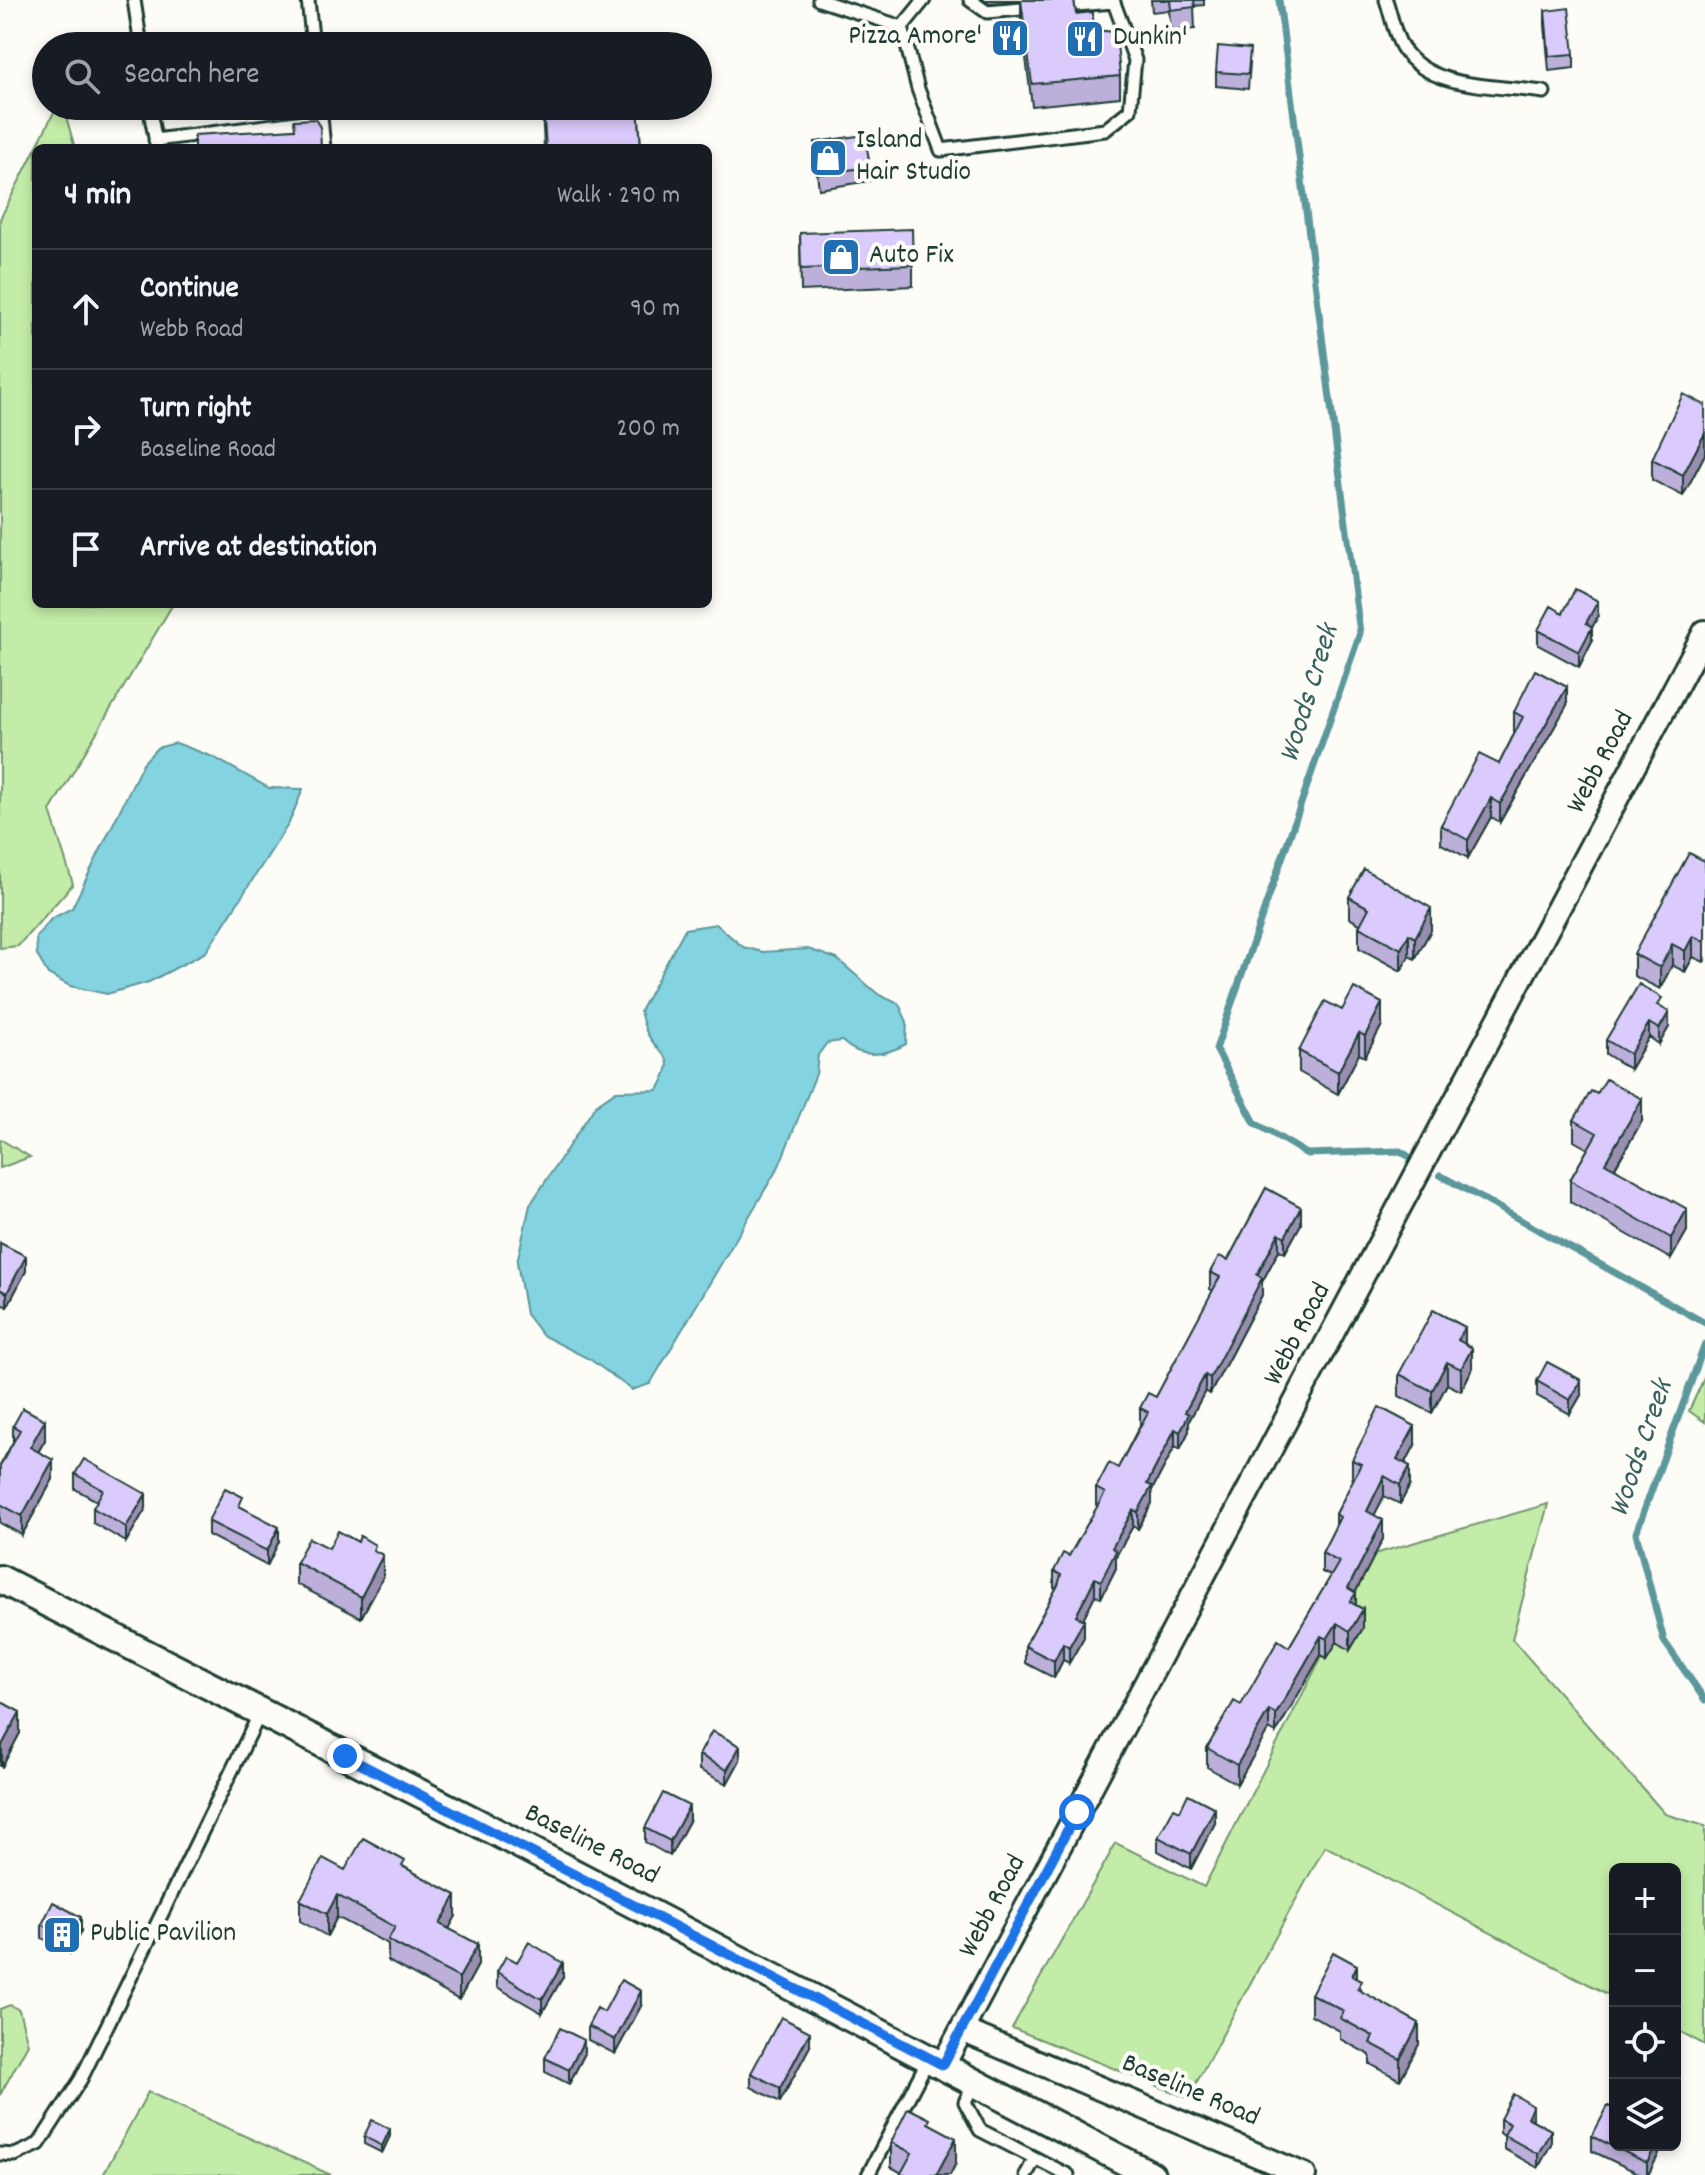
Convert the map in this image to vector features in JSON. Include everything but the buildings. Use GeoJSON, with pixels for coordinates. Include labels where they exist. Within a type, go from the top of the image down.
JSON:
{"type":"FeatureCollection","features":[{"type":"Feature","properties":{"kind":"street","name":"Webb Road"},"geometry":{"type":"LineString","coordinates":[[936,2061],[962,2030],[1705,632]]}},
{"type":"Feature","properties":{"kind":"street","name":"Baseline Road"},"geometry":{"type":"LineString","coordinates":[[0,1579],[1151,2175]]}},
{"type":"Feature","properties":{"kind":"street","name":"Baseline Road"},"geometry":{"type":"LineString","coordinates":[[962,2030],[1304,2175]]}},
{"type":"Feature","properties":{"kind":"lane"},"geometry":{"type":"LineString","coordinates":[[134,0],[139,32]]}},
{"type":"Feature","properties":{"kind":"lane"},"geometry":{"type":"LineString","coordinates":[[308,0],[311,32]]}},
{"type":"Feature","properties":{"kind":"lane"},"geometry":{"type":"LineString","coordinates":[[819,0],[902,27]]}},
{"type":"Feature","properties":{"kind":"lane"},"geometry":{"type":"LineString","coordinates":[[902,27],[924,0]]}},
{"type":"Feature","properties":{"kind":"lane"},"geometry":{"type":"LineString","coordinates":[[902,27],[918,89],[941,150],[1105,130],[1130,110],[1135,60],[1113,1],[987,12],[970,0]]}},
{"type":"Feature","properties":{"kind":"lane"},"geometry":{"type":"LineString","coordinates":[[1386,0],[1402,48],[1430,75],[1461,85],[1491,84],[1544,92]]}},
{"type":"Feature","properties":{"kind":"lane"},"geometry":{"type":"LineString","coordinates":[[152,120],[156,144],[279,120]]}},
{"type":"Feature","properties":{"kind":"lane"},"geometry":{"type":"LineString","coordinates":[[321,120],[324,144]]}},
{"type":"Feature","properties":{"kind":"lane"},"geometry":{"type":"LineString","coordinates":[[0,2154],[15,2155],[39,2144],[81,2079],[260,1713]]}},
{"type":"Feature","properties":{"kind":"lane"},"geometry":{"type":"LineString","coordinates":[[868,2175],[936,2061]]}},
{"type":"Feature","properties":{"kind":"lane"},"geometry":{"type":"LineString","coordinates":[[974,2082],[965,2102],[980,2130],[1068,2175]]}},
{"type":"Feature","properties":{"kind":"lane"},"geometry":{"type":"LineString","coordinates":[[1026,2175],[1035,2158]]}},
{"type":"Feature","properties":{"kind":"green space"},"geometry":{"type":"Polygon","coordinates":[[[50,120],[67,120],[74,144],[38,144],[50,120]]]}},
{"type":"Feature","properties":{"kind":"green space"},"geometry":{"type":"Polygon","coordinates":[[[32,156],[32,608],[171,608],[50,811],[73,884],[18,946],[0,948],[0,219],[32,156]]]}},
{"type":"Feature","properties":{"kind":"green space"},"geometry":{"type":"Polygon","coordinates":[[[0,1139],[30,1157],[0,1168],[0,1139]]]}},
{"type":"Feature","properties":{"kind":"green space"},"geometry":{"type":"Polygon","coordinates":[[[1705,1376],[1705,1422],[1689,1411],[1705,1376]]]}},
{"type":"Feature","properties":{"kind":"green space"},"geometry":{"type":"Polygon","coordinates":[[[1548,1504],[1512,1639],[1665,1814],[1705,1826],[1705,2045],[1681,2032],[1681,1863],[1609,1863],[1609,1995],[1325,1846],[1188,2098],[1012,2028],[1116,1843],[1204,1887],[1374,1554],[1548,1504]]]}},
{"type":"Feature","properties":{"kind":"green space"},"geometry":{"type":"Polygon","coordinates":[[[10,2005],[19,2010],[28,2044],[0,2095],[0,2009],[10,2005]]]}},
{"type":"Feature","properties":{"kind":"green space"},"geometry":{"type":"Polygon","coordinates":[[[148,2092],[331,2175],[103,2175],[148,2092]]]}},
{"type":"Feature","properties":{"kind":"water"},"geometry":{"type":"Polygon","coordinates":[[[176,743],[213,757],[269,788],[303,789],[289,823],[206,952],[149,982],[107,994],[70,986],[48,974],[37,955],[36,937],[51,919],[72,908],[143,763],[157,748],[176,743]]]}},
{"type":"Feature","properties":{"kind":"water"},"geometry":{"type":"Polygon","coordinates":[[[716,924],[743,947],[763,952],[808,949],[837,959],[879,995],[899,1004],[907,1022],[906,1044],[873,1054],[857,1051],[842,1041],[827,1043],[818,1055],[816,1074],[779,1166],[650,1384],[632,1390],[591,1360],[542,1335],[526,1314],[517,1262],[530,1205],[596,1105],[616,1091],[658,1090],[668,1063],[648,1035],[640,1011],[685,929],[716,924]]]}},
{"type":"Feature","properties":{"kind":"waterway","name":"Woods Creek"},"geometry":{"type":"LineString","coordinates":[[1279,0],[1360,633],[1216,1049],[1255,1123],[1307,1154],[1400,1151],[1408,1156]]}},
{"type":"Feature","properties":{"kind":"waterway","name":"Woods Creek"},"geometry":{"type":"LineString","coordinates":[[1440,1175],[1705,1323]]}},
{"type":"Feature","properties":{"kind":"waterway","name":"Woods Creek"},"geometry":{"type":"LineString","coordinates":[[1705,1344],[1636,1533],[1664,1641],[1705,1700]]}},
{"type":"Feature","properties":{"kind":"place","name":"Pizza Amore'"},"geometry":{"type":"Point","coordinates":[1010,38]}},
{"type":"Feature","properties":{"kind":"place","name":"Dunkin'"},"geometry":{"type":"Point","coordinates":[1085,39]}},
{"type":"Feature","properties":{"kind":"place","name":"Island Hair Studio"},"geometry":{"type":"Point","coordinates":[828,158]}},
{"type":"Feature","properties":{"kind":"place","name":"Auto Fix"},"geometry":{"type":"Point","coordinates":[841,257]}},
{"type":"Feature","properties":{"kind":"place","name":"Public Pavilion"},"geometry":{"type":"Point","coordinates":[62,1935]}},
{"type":"Feature","properties":{"kind":"route"},"geometry":{"type":"LineString","coordinates":[[345,1756],[943,2065],[1077,1812]]}}]}
